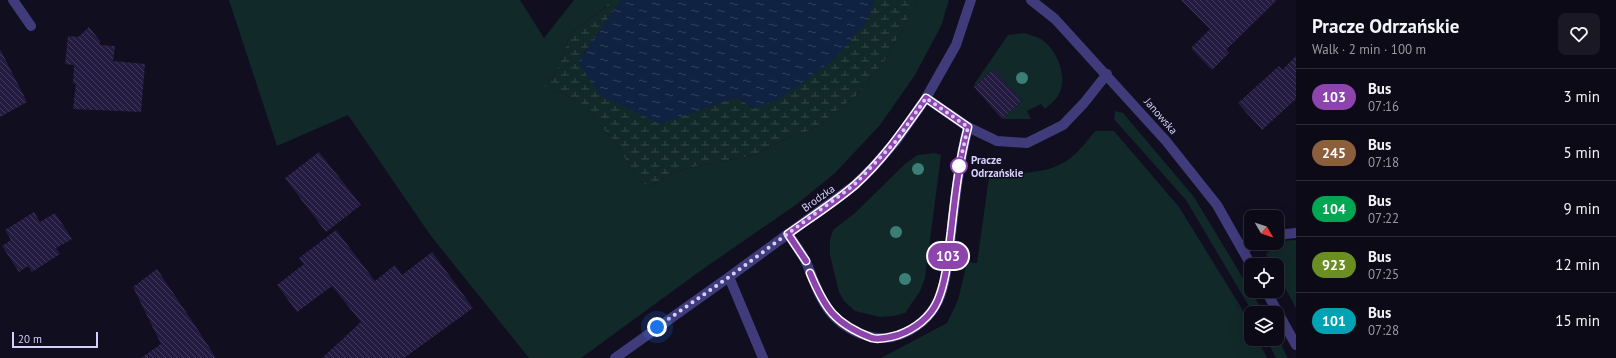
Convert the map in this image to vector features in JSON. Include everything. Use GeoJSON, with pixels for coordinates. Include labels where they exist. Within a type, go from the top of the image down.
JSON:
{"type":"FeatureCollection","features":[{"type":"Feature","properties":{"kind":"street"},"geometry":{"type":"LineString","coordinates":[[13,0],[30,26]]}},
{"type":"Feature","properties":{"kind":"street","name":"Brodzka"},"geometry":{"type":"LineString","coordinates":[[615,358],[788,234],[864,176],[896,141],[926,98],[956,45],[971,0]]}},
{"type":"Feature","properties":{"kind":"street","name":"Janowska"},"geometry":{"type":"LineString","coordinates":[[1032,0],[1055,19],[1107,74],[1166,141],[1218,204],[1247,258]]}},
{"type":"Feature","properties":{"kind":"street"},"geometry":{"type":"LineString","coordinates":[[926,98],[968,127],[997,141],[1027,143],[1063,125],[1084,103],[1107,74]]}},
{"type":"Feature","properties":{"kind":"street"},"geometry":{"type":"LineString","coordinates":[[788,234],[806,261],[824,302],[832,314],[852,330],[875,339],[892,337],[912,330],[925,318],[938,301],[946,269],[958,171],[968,127]]}},
{"type":"Feature","properties":{"kind":"street"},"geometry":{"type":"LineString","coordinates":[[1284,234],[1296,233]]}},
{"type":"Feature","properties":{"kind":"street"},"geometry":{"type":"LineString","coordinates":[[729,277],[763,358]]}},
{"type":"Feature","properties":{"kind":"street"},"geometry":{"type":"LineString","coordinates":[[1270,298],[1296,345]]}},
{"type":"Feature","properties":{"kind":"green space"},"geometry":{"type":"Polygon","coordinates":[[[229,0],[520,0],[544,38],[574,0],[607,0],[608,5],[571,33],[554,77],[546,80],[549,89],[562,93],[581,103],[615,142],[639,181],[650,187],[668,175],[692,167],[754,155],[793,135],[812,130],[858,94],[885,60],[904,27],[917,0],[949,0],[941,26],[915,75],[880,125],[835,173],[797,204],[703,269],[581,358],[529,358],[431,236],[348,115],[277,146],[229,0]]]}},
{"type":"Feature","properties":{"kind":"green space"},"geometry":{"type":"Polygon","coordinates":[[[607,0],[621,0],[578,62],[660,123],[736,97],[754,108],[866,23],[874,0],[917,0],[904,27],[885,60],[858,94],[812,130],[793,135],[754,155],[692,167],[668,175],[650,187],[639,181],[615,142],[581,103],[562,93],[549,89],[544,85],[546,80],[554,77],[571,33],[607,6],[607,0]]]}},
{"type":"Feature","properties":{"kind":"green space"},"geometry":{"type":"Polygon","coordinates":[[[1024,33],[1039,38],[1056,56],[1062,72],[1061,88],[1057,98],[1045,109],[1041,104],[1027,111],[1031,119],[1002,119],[1022,101],[993,69],[974,87],[975,83],[1008,35],[1024,33]]]}},
{"type":"Feature","properties":{"kind":"green space"},"geometry":{"type":"Polygon","coordinates":[[[1115,111],[1123,113],[1194,197],[1244,280],[1244,298],[1186,200],[1114,119],[1115,111]]]}},
{"type":"Feature","properties":{"kind":"green space"},"geometry":{"type":"Polygon","coordinates":[[[1095,131],[1114,131],[1179,207],[1244,313],[1244,346],[1261,346],[1267,358],[881,358],[947,323],[958,300],[967,262],[977,263],[990,170],[1003,175],[1010,175],[1036,172],[1047,169],[1065,162],[1072,157],[1095,131]]]}},
{"type":"Feature","properties":{"kind":"green space"},"geometry":{"type":"Polygon","coordinates":[[[934,153],[941,155],[925,278],[920,291],[905,313],[880,317],[855,311],[844,301],[839,292],[830,255],[830,240],[833,230],[855,213],[906,163],[918,155],[934,153]]]}},
{"type":"Feature","properties":{"kind":"green space"},"geometry":{"type":"Polygon","coordinates":[[[1296,240],[1296,308],[1284,286],[1284,258],[1268,258],[1266,254],[1270,250],[1284,250],[1284,241],[1296,240]]]}},
{"type":"Feature","properties":{"kind":"green space"},"geometry":{"type":"Polygon","coordinates":[[[1244,298],[1255,298],[1260,306],[1249,306],[1244,298]]]}},
{"type":"Feature","properties":{"kind":"green space"},"geometry":{"type":"Polygon","coordinates":[[[1270,346],[1282,346],[1288,358],[1276,358],[1270,346]]]}},
{"type":"Feature","properties":{"kind":"water"},"geometry":{"type":"Polygon","coordinates":[[[621,0],[874,0],[866,23],[832,61],[778,100],[754,108],[736,97],[660,124],[600,95],[578,62],[621,0]]]}},
{"type":"Feature","properties":{"kind":"building"},"geometry":{"type":"Polygon","coordinates":[[[1181,0],[1277,0],[1226,50],[1229,53],[1212,70],[1191,48],[1210,29],[1181,0]]]}},
{"type":"Feature","properties":{"kind":"building"},"geometry":{"type":"Polygon","coordinates":[[[89,27],[100,41],[100,45],[115,46],[113,61],[145,64],[141,112],[73,109],[76,83],[73,84],[74,65],[65,64],[68,36],[78,37],[89,27]]]}},
{"type":"Feature","properties":{"kind":"building"},"geometry":{"type":"Polygon","coordinates":[[[0,49],[27,102],[0,117],[0,49]]]}},
{"type":"Feature","properties":{"kind":"building"},"geometry":{"type":"Polygon","coordinates":[[[1296,56],[1296,99],[1262,130],[1238,103],[1279,66],[1282,70],[1296,56]]]}},
{"type":"Feature","properties":{"kind":"building"},"geometry":{"type":"Polygon","coordinates":[[[993,69],[1022,101],[1002,119],[974,87],[993,69]]]}},
{"type":"Feature","properties":{"kind":"building"},"geometry":{"type":"Polygon","coordinates":[[[319,152],[361,205],[326,232],[285,178],[319,152]]]}},
{"type":"Feature","properties":{"kind":"building"},"geometry":{"type":"Polygon","coordinates":[[[34,212],[40,222],[55,213],[72,239],[56,248],[60,254],[32,272],[28,266],[19,272],[2,246],[11,240],[5,230],[34,212]]]}},
{"type":"Feature","properties":{"kind":"building"},"geometry":{"type":"Polygon","coordinates":[[[336,230],[375,281],[395,265],[402,275],[432,252],[473,308],[404,358],[322,358],[361,322],[332,286],[297,312],[277,285],[304,264],[299,258],[336,230]]]}},
{"type":"Feature","properties":{"kind":"building"},"geometry":{"type":"Polygon","coordinates":[[[157,269],[216,358],[141,358],[161,344],[133,287],[157,269]]]}},
{"type":"Feature","properties":{"kind":"bus line","name":"103"},"geometry":{"type":"LineString","coordinates":[[806,261],[788,234],[864,176],[896,141],[926,98],[968,127],[958,171],[946,269],[938,301],[925,318],[912,330],[892,337],[875,339],[852,330],[832,314],[819,295],[810,273]]}},
{"type":"Feature","properties":{"kind":"place","name":"Pracze Odrzańskie"},"geometry":{"type":"Point","coordinates":[959,166]}},
{"type":"Feature","properties":{"kind":"route"},"geometry":{"type":"LineString","coordinates":[[657,327],[729,277],[854,185],[874,166],[896,141],[926,98],[968,127],[959,166]]}}]}
